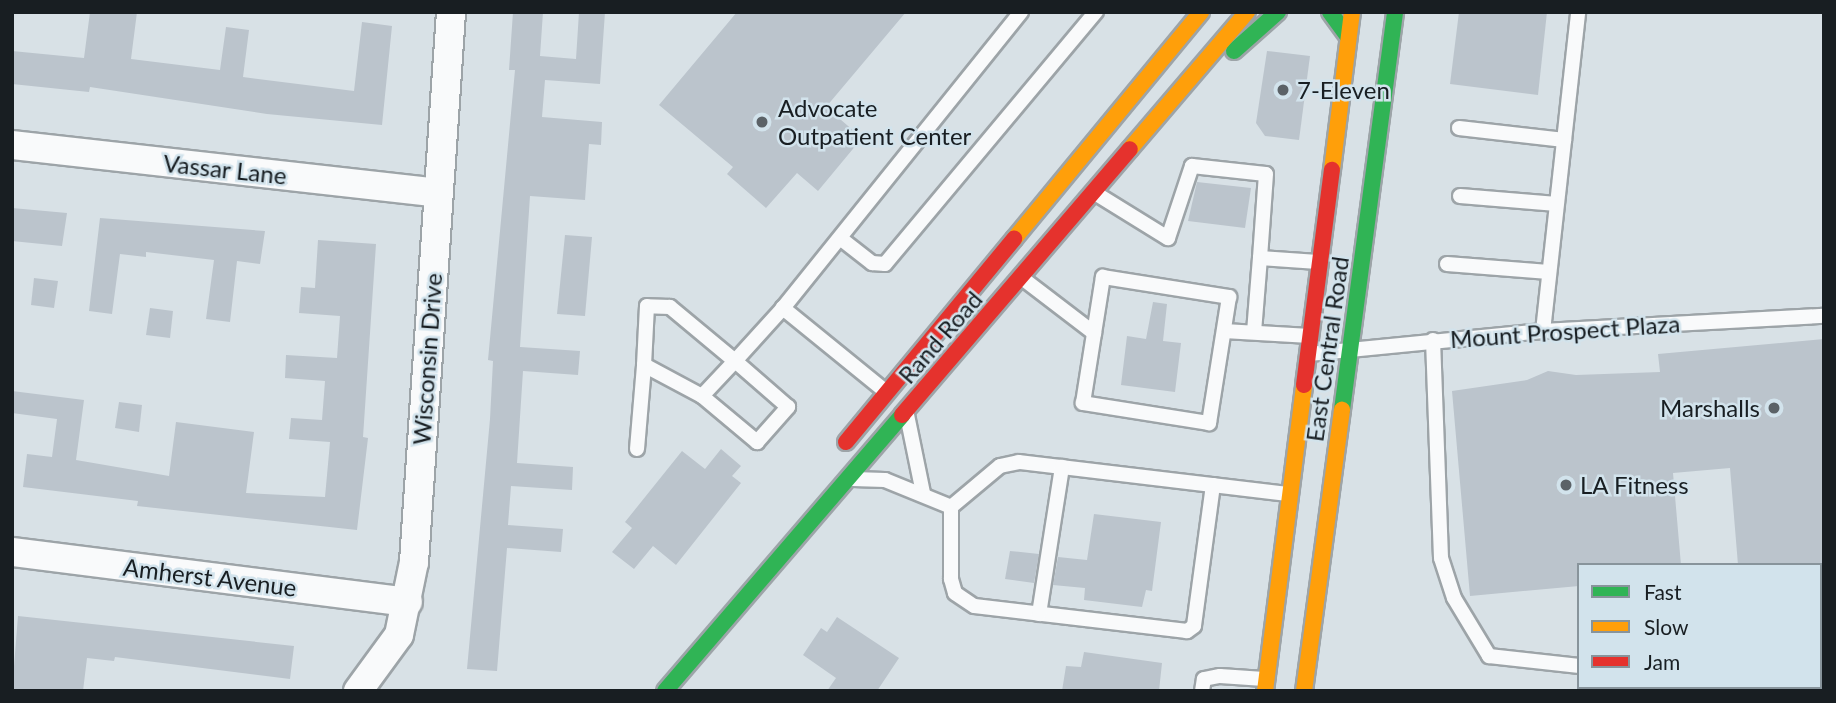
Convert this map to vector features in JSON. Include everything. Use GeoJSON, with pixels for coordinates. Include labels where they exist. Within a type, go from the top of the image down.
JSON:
{"type":"FeatureCollection","features":[{"type":"Feature","properties":{"kind":"main road","name":"Rand Road"},"geometry":{"type":"LineString","coordinates":[[838,452],[1201,12]]}},
{"type":"Feature","properties":{"kind":"main road","name":"Rand Road"},"geometry":{"type":"LineString","coordinates":[[665,691],[1095,193],[1247,12]]}},
{"type":"Feature","properties":{"kind":"main road"},"geometry":{"type":"LineString","coordinates":[[1150,128],[1278,12]]}},
{"type":"Feature","properties":{"kind":"main road"},"geometry":{"type":"LineString","coordinates":[[1330,12],[1348,37]]}},
{"type":"Feature","properties":{"kind":"main road","name":"East Central Road"},"geometry":{"type":"LineString","coordinates":[[1266,685],[1352,12]]}},
{"type":"Feature","properties":{"kind":"main road","name":"East Central Road"},"geometry":{"type":"LineString","coordinates":[[1304,691],[1395,12]]}},
{"type":"Feature","properties":{"kind":"street","name":"Wisconsin Drive"},"geometry":{"type":"LineString","coordinates":[[358,691],[389,653],[408,602],[451,12]]}},
{"type":"Feature","properties":{"kind":"street","name":"Vassar Lane"},"geometry":{"type":"LineString","coordinates":[[12,145],[438,193]]}},
{"type":"Feature","properties":{"kind":"street","name":"Amherst Avenue"},"geometry":{"type":"LineString","coordinates":[[12,552],[408,602]]}},
{"type":"Feature","properties":{"kind":"lane"},"geometry":{"type":"LineString","coordinates":[[702,396],[783,308],[1021,12]]}},
{"type":"Feature","properties":{"kind":"lane"},"geometry":{"type":"LineString","coordinates":[[839,238],[872,263],[885,264],[1096,12]]}},
{"type":"Feature","properties":{"kind":"lane"},"geometry":{"type":"LineString","coordinates":[[1543,331],[1578,12]]}},
{"type":"Feature","properties":{"kind":"lane"},"geometry":{"type":"LineString","coordinates":[[1459,128],[1564,140]]}},
{"type":"Feature","properties":{"kind":"lane"},"geometry":{"type":"LineString","coordinates":[[1095,193],[1168,238],[1192,166],[1266,174],[1254,332]]}},
{"type":"Feature","properties":{"kind":"lane"},"geometry":{"type":"LineString","coordinates":[[1460,196],[1557,204]]}},
{"type":"Feature","properties":{"kind":"lane"},"geometry":{"type":"LineString","coordinates":[[1260,258],[1320,262]]}},
{"type":"Feature","properties":{"kind":"lane"},"geometry":{"type":"LineString","coordinates":[[1447,264],[1549,272]]}},
{"type":"Feature","properties":{"kind":"lane"},"geometry":{"type":"LineString","coordinates":[[1103,277],[1229,298],[1224,331],[1209,423],[1083,403],[1103,277]]}},
{"type":"Feature","properties":{"kind":"lane"},"geometry":{"type":"LineString","coordinates":[[1022,278],[1094,333]]}},
{"type":"Feature","properties":{"kind":"lane"},"geometry":{"type":"LineString","coordinates":[[637,449],[647,306],[670,307],[788,407],[757,442],[702,396],[644,365]]}},
{"type":"Feature","properties":{"kind":"lane"},"geometry":{"type":"LineString","coordinates":[[783,308],[906,411],[923,493]]}},
{"type":"Feature","properties":{"kind":"lane","name":"Mount Prospect Plaza"},"geometry":{"type":"LineString","coordinates":[[1308,354],[1543,331],[1824,316]]}},
{"type":"Feature","properties":{"kind":"lane"},"geometry":{"type":"LineString","coordinates":[[1224,331],[1310,337]]}},
{"type":"Feature","properties":{"kind":"lane"},"geometry":{"type":"LineString","coordinates":[[1433,340],[1441,558],[1454,598],[1489,656],[1577,666]]}},
{"type":"Feature","properties":{"kind":"lane"},"geometry":{"type":"LineString","coordinates":[[951,507],[1000,466],[1019,462],[1290,494]]}},
{"type":"Feature","properties":{"kind":"lane"},"geometry":{"type":"LineString","coordinates":[[1039,614],[1062,467]]}},
{"type":"Feature","properties":{"kind":"lane"},"geometry":{"type":"LineString","coordinates":[[847,478],[885,480],[923,493],[951,507]]}},
{"type":"Feature","properties":{"kind":"lane"},"geometry":{"type":"LineString","coordinates":[[951,507],[951,579],[955,593],[974,606],[1187,631],[1194,626],[1213,485]]}},
{"type":"Feature","properties":{"kind":"lane"},"geometry":{"type":"LineString","coordinates":[[1202,691],[1204,679],[1220,676],[1266,685]]}},
{"type":"Feature","properties":{"kind":"building"},"geometry":{"type":"Polygon","coordinates":[[[90,12],[137,12],[131,59],[220,70],[226,27],[249,30],[243,77],[354,91],[362,22],[392,26],[382,125],[267,114],[90,87],[89,92],[12,84],[12,51],[84,58],[90,12]]]}},
{"type":"Feature","properties":{"kind":"building"},"geometry":{"type":"Polygon","coordinates":[[[513,12],[543,12],[540,56],[576,59],[579,12],[605,12],[600,84],[545,80],[542,117],[602,122],[601,145],[589,144],[585,200],[530,196],[520,347],[580,351],[578,375],[523,371],[517,463],[573,467],[572,490],[511,486],[508,525],[563,529],[561,552],[507,548],[497,671],[467,669],[490,419],[493,361],[488,360],[515,70],[509,70],[513,12]]]}},
{"type":"Feature","properties":{"kind":"building","name":"Advocate Outpatient Center"},"geometry":{"type":"Polygon","coordinates":[[[737,12],[906,12],[826,107],[862,138],[818,191],[797,173],[766,208],[727,174],[733,167],[659,105],[737,12]]]}},
{"type":"Feature","properties":{"kind":"building"},"geometry":{"type":"Polygon","coordinates":[[[1459,12],[1547,12],[1538,95],[1450,84],[1459,12]]]}},
{"type":"Feature","properties":{"kind":"building","name":"7-Eleven"},"geometry":{"type":"Polygon","coordinates":[[[1267,51],[1310,56],[1299,140],[1265,136],[1256,123],[1267,51]]]}},
{"type":"Feature","properties":{"kind":"building"},"geometry":{"type":"Polygon","coordinates":[[[1197,182],[1251,188],[1245,228],[1188,221],[1197,182]]]}},
{"type":"Feature","properties":{"kind":"building"},"geometry":{"type":"Polygon","coordinates":[[[12,208],[67,213],[62,246],[12,241],[12,208]]]}},
{"type":"Feature","properties":{"kind":"building"},"geometry":{"type":"Polygon","coordinates":[[[100,218],[265,231],[260,264],[237,261],[230,322],[206,319],[214,260],[146,252],[146,257],[120,254],[112,314],[89,311],[100,218]]]}},
{"type":"Feature","properties":{"kind":"building"},"geometry":{"type":"Polygon","coordinates":[[[565,235],[592,237],[585,316],[557,314],[565,235]]]}},
{"type":"Feature","properties":{"kind":"building"},"geometry":{"type":"Polygon","coordinates":[[[318,240],[376,244],[363,437],[368,438],[357,530],[137,506],[138,501],[23,487],[27,454],[52,457],[57,419],[12,413],[12,391],[84,400],[76,460],[169,476],[176,422],[254,432],[246,493],[325,497],[330,442],[289,439],[291,418],[322,420],[325,381],[285,378],[286,355],[337,358],[340,316],[299,313],[301,287],[315,288],[318,240]]]}},
{"type":"Feature","properties":{"kind":"building"},"geometry":{"type":"Polygon","coordinates":[[[34,278],[58,281],[54,308],[31,305],[34,278]]]}},
{"type":"Feature","properties":{"kind":"building"},"geometry":{"type":"Polygon","coordinates":[[[1153,302],[1167,304],[1163,341],[1181,343],[1175,392],[1121,385],[1127,336],[1146,339],[1153,302]]]}},
{"type":"Feature","properties":{"kind":"building"},"geometry":{"type":"Polygon","coordinates":[[[150,308],[173,311],[170,338],[146,335],[150,308]]]}},
{"type":"Feature","properties":{"kind":"building"},"geometry":{"type":"Polygon","coordinates":[[[1824,339],[1824,565],[1738,563],[1730,468],[1673,473],[1681,563],[1577,563],[1577,586],[1470,596],[1452,391],[1527,380],[1548,371],[1576,375],[1660,372],[1658,354],[1824,339]]]}},
{"type":"Feature","properties":{"kind":"building"},"geometry":{"type":"Polygon","coordinates":[[[119,402],[142,405],[139,432],[115,428],[119,402]]]}},
{"type":"Feature","properties":{"kind":"building"},"geometry":{"type":"Polygon","coordinates":[[[721,449],[741,466],[732,476],[741,483],[676,565],[653,546],[634,569],[612,552],[632,528],[625,522],[682,451],[705,469],[721,449]]]}},
{"type":"Feature","properties":{"kind":"building"},"geometry":{"type":"Polygon","coordinates":[[[1094,514],[1161,522],[1152,591],[1146,590],[1142,607],[1084,600],[1085,588],[1053,585],[1058,557],[1087,560],[1094,514]]]}},
{"type":"Feature","properties":{"kind":"building"},"geometry":{"type":"Polygon","coordinates":[[[1010,551],[1039,554],[1034,583],[1005,579],[1010,551]]]}},
{"type":"Feature","properties":{"kind":"building"},"geometry":{"type":"Polygon","coordinates":[[[18,616],[294,646],[290,679],[115,657],[114,661],[87,658],[83,691],[12,691],[18,616]]]}},
{"type":"Feature","properties":{"kind":"building"},"geometry":{"type":"Polygon","coordinates":[[[837,617],[899,658],[877,691],[827,691],[836,678],[803,655],[821,628],[827,632],[837,617]]]}},
{"type":"Feature","properties":{"kind":"building"},"geometry":{"type":"Polygon","coordinates":[[[1084,652],[1162,663],[1159,691],[1062,691],[1066,666],[1081,667],[1084,652]]]}},
{"type":"Feature","properties":{"kind":"traffic: fast"},"geometry":{"type":"LineString","coordinates":[[1234,51],[1278,12]]}},
{"type":"Feature","properties":{"kind":"traffic: fast"},"geometry":{"type":"LineString","coordinates":[[1330,12],[1348,37]]}},
{"type":"Feature","properties":{"kind":"traffic: fast"},"geometry":{"type":"LineString","coordinates":[[1342,410],[1395,12]]}},
{"type":"Feature","properties":{"kind":"traffic: fast"},"geometry":{"type":"LineString","coordinates":[[665,691],[902,415]]}},
{"type":"Feature","properties":{"kind":"traffic: slow"},"geometry":{"type":"LineString","coordinates":[[1014,239],[1201,12]]}},
{"type":"Feature","properties":{"kind":"traffic: slow"},"geometry":{"type":"LineString","coordinates":[[1130,149],[1247,12]]}},
{"type":"Feature","properties":{"kind":"traffic: slow"},"geometry":{"type":"LineString","coordinates":[[1332,170],[1352,12]]}},
{"type":"Feature","properties":{"kind":"traffic: slow"},"geometry":{"type":"LineString","coordinates":[[1265,691],[1304,385]]}},
{"type":"Feature","properties":{"kind":"traffic: slow"},"geometry":{"type":"LineString","coordinates":[[1304,691],[1342,410]]}},
{"type":"Feature","properties":{"kind":"traffic: jam"},"geometry":{"type":"LineString","coordinates":[[902,415],[1130,149]]}},
{"type":"Feature","properties":{"kind":"traffic: jam"},"geometry":{"type":"LineString","coordinates":[[1304,385],[1332,170]]}},
{"type":"Feature","properties":{"kind":"traffic: jam"},"geometry":{"type":"LineString","coordinates":[[846,442],[1014,239]]}},
{"type":"Feature","properties":{"kind":"place","name":"7-Eleven"},"geometry":{"type":"Point","coordinates":[1283,90]}},
{"type":"Feature","properties":{"kind":"place","name":"Advocate Outpatient Center"},"geometry":{"type":"Point","coordinates":[762,122]}},
{"type":"Feature","properties":{"kind":"place","name":"Marshalls"},"geometry":{"type":"Point","coordinates":[1774,408]}},
{"type":"Feature","properties":{"kind":"place","name":"LA Fitness"},"geometry":{"type":"Point","coordinates":[1566,485]}}]}
